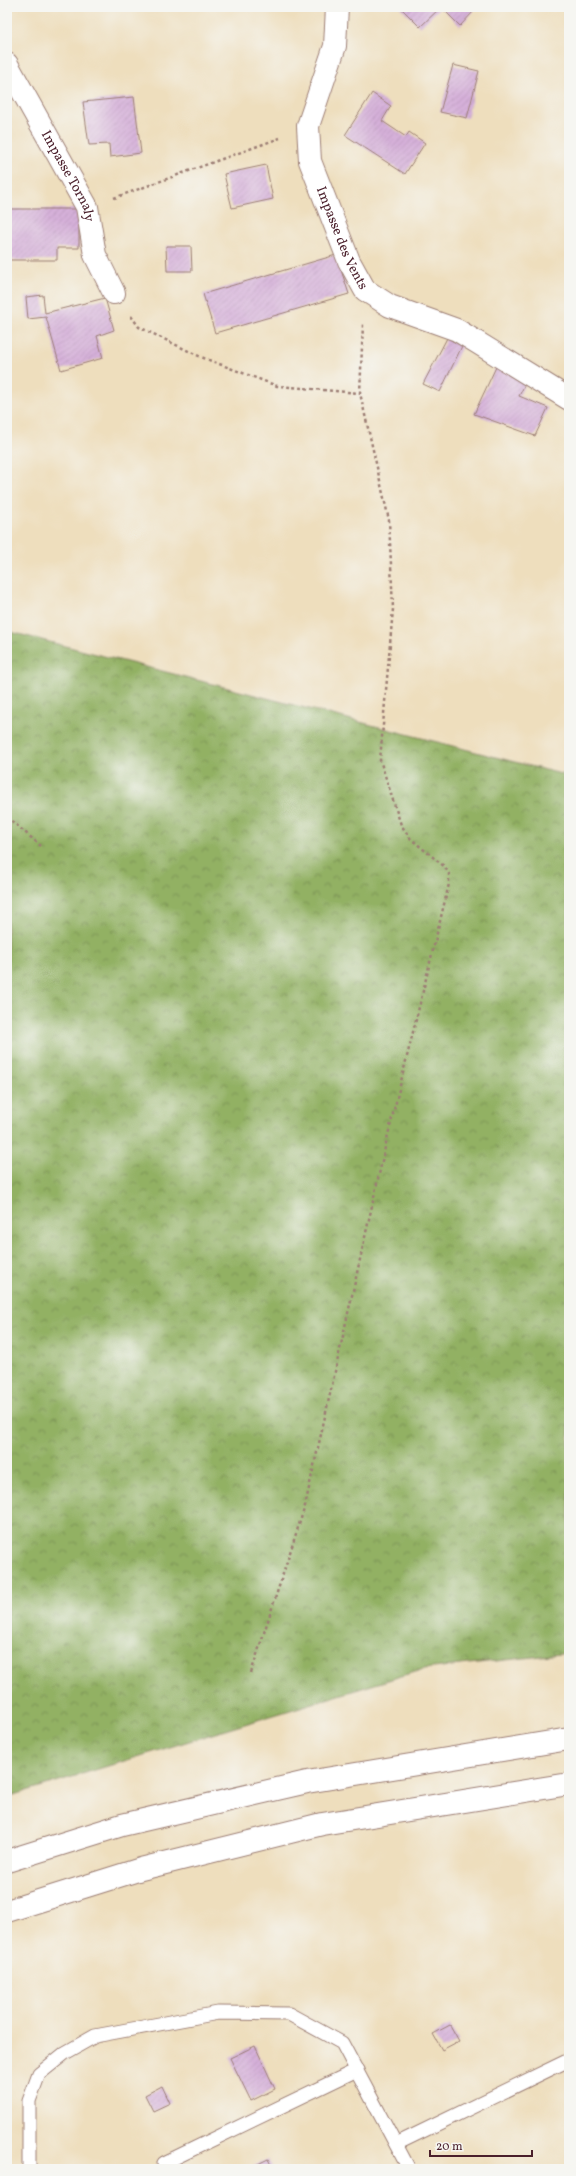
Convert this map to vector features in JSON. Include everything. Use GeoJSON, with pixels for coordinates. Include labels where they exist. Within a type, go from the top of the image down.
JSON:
{"type":"FeatureCollection","features":[{"type":"Feature","properties":{"kind":"main road","name":"Impasse des Vents"},"geometry":{"type":"LineString","coordinates":[[337,7],[335,46],[308,126],[310,161],[349,261],[365,290],[390,306],[457,330],[569,399]]}},
{"type":"Feature","properties":{"kind":"main road","name":"Impasse Tornaly"},"geometry":{"type":"LineString","coordinates":[[7,64],[87,207],[95,255],[114,293]]}},
{"type":"Feature","properties":{"kind":"main road"},"geometry":{"type":"LineString","coordinates":[[7,1861],[122,1825],[307,1782],[569,1739]]}},
{"type":"Feature","properties":{"kind":"main road"},"geometry":{"type":"LineString","coordinates":[[7,1911],[141,1869],[322,1824],[475,1798],[569,1784]]}},
{"type":"Feature","properties":{"kind":"lane"},"geometry":{"type":"LineString","coordinates":[[29,2169],[29,2101],[39,2074],[65,2053],[96,2036],[218,2013],[289,2014],[342,2042],[409,2169]]}},
{"type":"Feature","properties":{"kind":"lane"},"geometry":{"type":"LineString","coordinates":[[396,2144],[569,2060]]}},
{"type":"Feature","properties":{"kind":"lane"},"geometry":{"type":"LineString","coordinates":[[164,2163],[357,2070]]}},
{"type":"Feature","properties":{"kind":"path"},"geometry":{"type":"LineString","coordinates":[[87,207],[264,145],[308,126]]}},
{"type":"Feature","properties":{"kind":"path"},"geometry":{"type":"LineString","coordinates":[[251,1674],[305,1506],[386,1143],[449,884],[449,874],[445,867],[411,839],[401,825],[380,760],[393,609],[389,520],[360,393],[365,290]]}},
{"type":"Feature","properties":{"kind":"path"},"geometry":{"type":"LineString","coordinates":[[114,293],[139,327],[201,357],[277,386],[360,393]]}},
{"type":"Feature","properties":{"kind":"path"},"geometry":{"type":"LineString","coordinates":[[7,817],[41,846]]}},
{"type":"Feature","properties":{"kind":"green space"},"geometry":{"type":"Polygon","coordinates":[[[7,631],[569,776],[569,1653],[424,1669],[7,1797],[7,631]]]}},
{"type":"Feature","properties":{"kind":"building"},"geometry":{"type":"Polygon","coordinates":[[[400,7],[441,7],[420,27],[400,7]]]}},
{"type":"Feature","properties":{"kind":"building"},"geometry":{"type":"Polygon","coordinates":[[[441,7],[470,7],[474,11],[460,26],[441,7]]]}},
{"type":"Feature","properties":{"kind":"building"},"geometry":{"type":"Polygon","coordinates":[[[453,65],[479,71],[467,118],[440,112],[453,65]]]}},
{"type":"Feature","properties":{"kind":"building"},"geometry":{"type":"Polygon","coordinates":[[[372,93],[391,106],[382,121],[406,137],[409,132],[425,143],[405,174],[345,135],[372,93]]]}},
{"type":"Feature","properties":{"kind":"building"},"geometry":{"type":"Polygon","coordinates":[[[134,97],[141,153],[110,157],[109,144],[89,145],[83,102],[134,97]]]}},
{"type":"Feature","properties":{"kind":"building"},"geometry":{"type":"Polygon","coordinates":[[[266,165],[273,199],[232,208],[224,174],[266,165]]]}},
{"type":"Feature","properties":{"kind":"building"},"geometry":{"type":"Polygon","coordinates":[[[7,209],[79,209],[79,248],[57,248],[57,260],[7,260],[7,209]]]}},
{"type":"Feature","properties":{"kind":"building"},"geometry":{"type":"Polygon","coordinates":[[[166,246],[191,246],[192,271],[167,271],[166,246]]]}},
{"type":"Feature","properties":{"kind":"building"},"geometry":{"type":"Polygon","coordinates":[[[336,255],[349,294],[215,333],[203,294],[336,255]]]}},
{"type":"Feature","properties":{"kind":"building"},"geometry":{"type":"Polygon","coordinates":[[[43,295],[45,313],[105,298],[114,330],[97,336],[103,358],[61,370],[46,317],[28,319],[26,297],[43,295]]]}},
{"type":"Feature","properties":{"kind":"building"},"geometry":{"type":"Polygon","coordinates":[[[447,338],[462,346],[440,392],[423,384],[447,338]]]}},
{"type":"Feature","properties":{"kind":"building"},"geometry":{"type":"Polygon","coordinates":[[[496,367],[527,380],[519,396],[548,408],[535,436],[474,414],[496,367]]]}},
{"type":"Feature","properties":{"kind":"building"},"geometry":{"type":"Polygon","coordinates":[[[450,2025],[459,2041],[442,2050],[433,2034],[450,2025]]]}},
{"type":"Feature","properties":{"kind":"building"},"geometry":{"type":"Polygon","coordinates":[[[255,2046],[275,2089],[251,2101],[230,2058],[255,2046]]]}},
{"type":"Feature","properties":{"kind":"building"},"geometry":{"type":"Polygon","coordinates":[[[162,2086],[170,2103],[153,2111],[145,2095],[162,2086]]]}},
{"type":"Feature","properties":{"kind":"building"},"geometry":{"type":"Polygon","coordinates":[[[268,2159],[273,2169],[250,2168],[268,2159]]]}}]}
